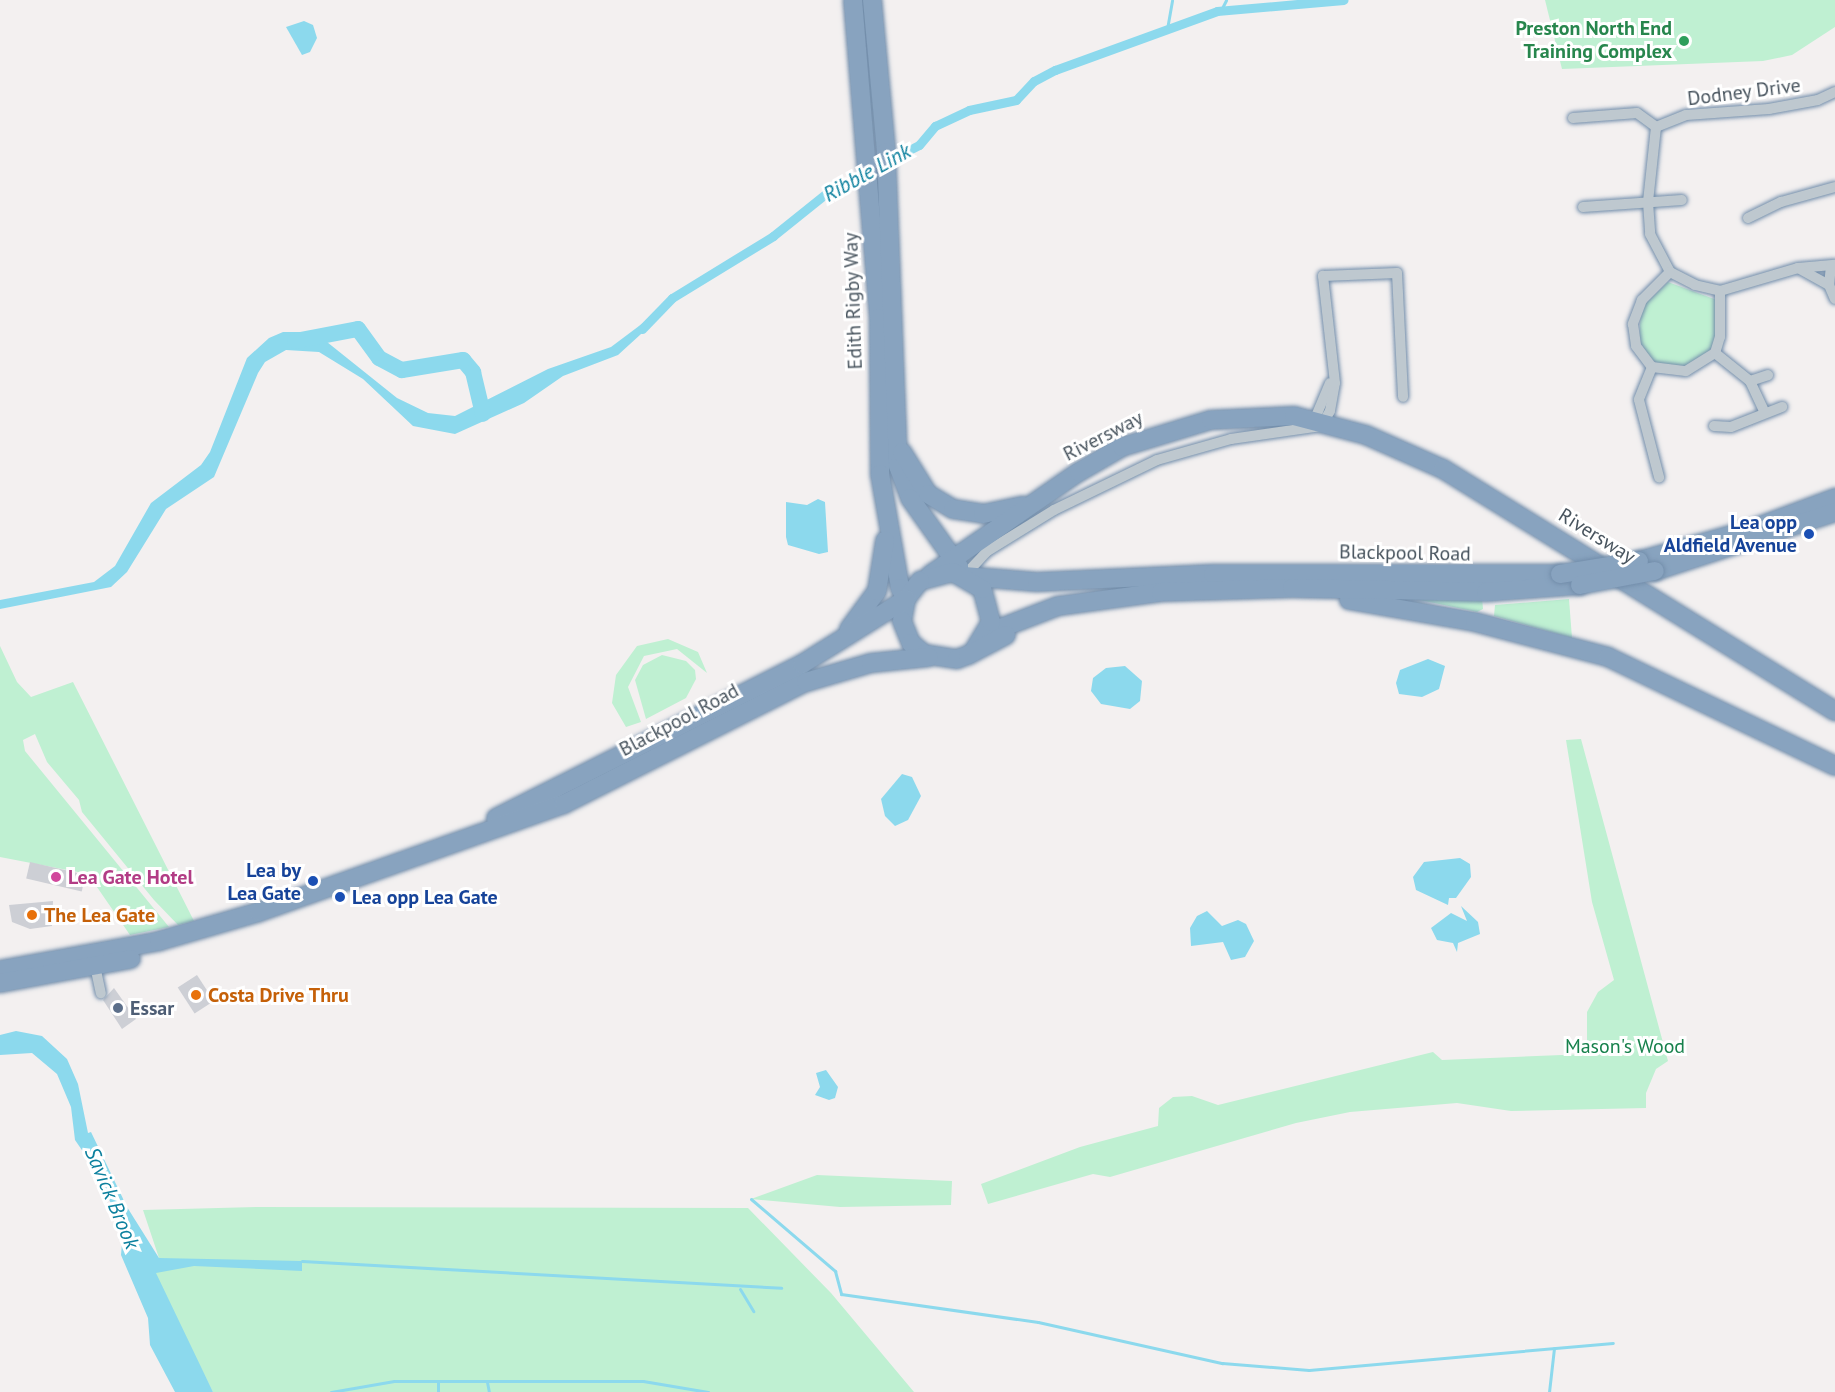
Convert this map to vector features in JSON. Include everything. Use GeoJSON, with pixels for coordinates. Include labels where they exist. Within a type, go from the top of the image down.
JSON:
{"type":"FeatureCollection","features":[{"type":"Feature","properties":{"kind":"highway","name":"Edith Rigby Way"},"geometry":{"type":"LineString","coordinates":[[853,0],[886,315],[895,433],[903,486],[964,575]]}},
{"type":"Feature","properties":{"kind":"highway","name":"Edith Rigby Way"},"geometry":{"type":"LineString","coordinates":[[872,0],[886,152],[886,315],[878,410],[885,512],[906,599]]}},
{"type":"Feature","properties":{"kind":"highway","name":"Riversway"},"geometry":{"type":"LineString","coordinates":[[930,575],[1041,498],[1122,447],[1176,427],[1245,416],[1319,422],[1366,435],[1443,469],[1835,711]]}},
{"type":"Feature","properties":{"kind":"highway"},"geometry":{"type":"LineString","coordinates":[[895,433],[918,482],[953,509],[990,513],[1041,498]]}},
{"type":"Feature","properties":{"kind":"highway","name":"Blackpool Road"},"geometry":{"type":"LineString","coordinates":[[964,575],[990,579],[1560,574],[1647,566],[1835,498]]}},
{"type":"Feature","properties":{"kind":"highway"},"geometry":{"type":"LineString","coordinates":[[834,646],[877,591],[884,558],[885,512]]}},
{"type":"Feature","properties":{"kind":"highway","name":"Blackpool Road"},"geometry":{"type":"LineString","coordinates":[[988,633],[1032,614],[1089,601],[1161,592],[1292,588],[1486,592],[1580,585],[1835,512]]}},
{"type":"Feature","properties":{"kind":"highway"},"geometry":{"type":"LineString","coordinates":[[973,652],[988,633],[988,599],[964,575],[930,575],[906,599],[905,633],[929,657],[952,660],[973,652],[1041,618],[1089,601]]}},
{"type":"Feature","properties":{"kind":"highway"},"geometry":{"type":"LineString","coordinates":[[1292,588],[1310,596],[1384,604],[1475,622],[1608,657],[1699,697],[1835,766]]}},
{"type":"Feature","properties":{"kind":"highway","name":"Blackpool Road"},"geometry":{"type":"LineString","coordinates":[[455,840],[834,646],[906,599]]}},
{"type":"Feature","properties":{"kind":"highway","name":"Blackpool Road"},"geometry":{"type":"LineString","coordinates":[[0,983],[94,961],[259,912],[596,790],[806,682],[871,663],[929,657]]}},
{"type":"Feature","properties":{"kind":"highway","name":"Blackpool Road"},"geometry":{"type":"LineString","coordinates":[[0,970],[94,961]]}},
{"type":"Feature","properties":{"kind":"street","name":"Dodney Drive"},"geometry":{"type":"LineString","coordinates":[[1656,127],[1686,115],[1769,109],[1818,100],[1835,92]]}},
{"type":"Feature","properties":{"kind":"street"},"geometry":{"type":"LineString","coordinates":[[1573,118],[1637,113],[1656,127],[1648,202],[1650,234],[1670,272],[1695,285],[1720,291],[1798,268],[1833,265],[1829,285],[1835,299]]}},
{"type":"Feature","properties":{"kind":"street"},"geometry":{"type":"LineString","coordinates":[[1748,218],[1781,202],[1835,187]]}},
{"type":"Feature","properties":{"kind":"street"},"geometry":{"type":"LineString","coordinates":[[1583,207],[1682,200]]}},
{"type":"Feature","properties":{"kind":"street"},"geometry":{"type":"LineString","coordinates":[[1798,268],[1829,285]]}},
{"type":"Feature","properties":{"kind":"street"},"geometry":{"type":"LineString","coordinates":[[1670,272],[1642,300],[1633,324],[1636,345],[1653,367],[1686,371],[1715,353],[1720,337],[1720,291]]}},
{"type":"Feature","properties":{"kind":"street"},"geometry":{"type":"LineString","coordinates":[[964,575],[981,557],[1063,505],[1157,460],[1231,439],[1314,430],[1334,396],[1323,276],[1397,273],[1404,397]]}},
{"type":"Feature","properties":{"kind":"street"},"geometry":{"type":"LineString","coordinates":[[1715,353],[1750,381],[1765,413]]}},
{"type":"Feature","properties":{"kind":"street"},"geometry":{"type":"LineString","coordinates":[[1653,367],[1639,400],[1659,477]]}},
{"type":"Feature","properties":{"kind":"street"},"geometry":{"type":"LineString","coordinates":[[1750,381],[1768,375]]}},
{"type":"Feature","properties":{"kind":"street"},"geometry":{"type":"LineString","coordinates":[[1714,426],[1731,427],[1782,407]]}},
{"type":"Feature","properties":{"kind":"street"},"geometry":{"type":"LineString","coordinates":[[981,557],[990,579]]}},
{"type":"Feature","properties":{"kind":"street"},"geometry":{"type":"LineString","coordinates":[[94,961],[101,993]]}},
{"type":"Feature","properties":{"kind":"green space","name":"Preston North End Training Complex"},"geometry":{"type":"Polygon","coordinates":[[[1545,0],[1835,0],[1835,27],[1792,55],[1763,61],[1562,69],[1545,0]]]}},
{"type":"Feature","properties":{"kind":"green space"},"geometry":{"type":"Polygon","coordinates":[[[1668,282],[1717,300],[1717,338],[1710,354],[1689,367],[1660,365],[1647,356],[1639,343],[1641,308],[1668,282]]]}},
{"type":"Feature","properties":{"kind":"green space"},"geometry":{"type":"Polygon","coordinates":[[[1401,596],[1482,598],[1483,609],[1477,612],[1401,596]]]}},
{"type":"Feature","properties":{"kind":"green space"},"geometry":{"type":"Polygon","coordinates":[[[1569,599],[1572,638],[1494,616],[1495,605],[1569,599]]]}},
{"type":"Feature","properties":{"kind":"green space"},"geometry":{"type":"Polygon","coordinates":[[[668,639],[698,652],[707,673],[677,649],[644,656],[628,687],[641,722],[626,727],[612,703],[616,675],[637,646],[668,639]]]}},
{"type":"Feature","properties":{"kind":"green space"},"geometry":{"type":"Polygon","coordinates":[[[0,646],[17,682],[31,697],[73,682],[194,921],[178,925],[154,900],[82,812],[79,800],[47,762],[35,734],[23,740],[25,751],[169,927],[130,935],[88,874],[0,857],[0,646]]]}},
{"type":"Feature","properties":{"kind":"green space"},"geometry":{"type":"Polygon","coordinates":[[[662,655],[686,661],[695,670],[696,679],[686,698],[646,719],[635,680],[643,665],[662,655]]]}},
{"type":"Feature","properties":{"kind":"green space","name":"Mason's Wood"},"geometry":{"type":"Polygon","coordinates":[[[1581,739],[1668,1061],[1656,1069],[1646,1093],[1646,1108],[1511,1111],[1457,1103],[1350,1112],[1296,1123],[1110,1177],[1093,1174],[988,1204],[981,1184],[1080,1147],[1158,1126],[1159,1108],[1173,1097],[1192,1096],[1218,1105],[1433,1052],[1442,1060],[1587,1054],[1587,1012],[1598,992],[1614,980],[1592,902],[1566,740],[1581,739]]]}},
{"type":"Feature","properties":{"kind":"green space"},"geometry":{"type":"Polygon","coordinates":[[[817,1175],[952,1181],[951,1205],[840,1207],[751,1199],[817,1175]]]}},
{"type":"Feature","properties":{"kind":"green space"},"geometry":{"type":"Polygon","coordinates":[[[258,1207],[748,1208],[831,1293],[914,1392],[213,1392],[163,1294],[155,1273],[159,1258],[143,1210],[258,1207]]]}},
{"type":"Feature","properties":{"kind":"water"},"geometry":{"type":"Polygon","coordinates":[[[304,21],[313,25],[317,38],[310,52],[302,55],[286,27],[304,21]]]}},
{"type":"Feature","properties":{"kind":"water"},"geometry":{"type":"Polygon","coordinates":[[[647,320],[652,324],[618,355],[563,376],[524,403],[455,434],[413,426],[363,379],[319,352],[286,350],[265,362],[258,373],[214,477],[166,509],[127,572],[111,587],[0,609],[0,600],[94,582],[115,566],[151,503],[201,465],[210,452],[247,358],[269,338],[283,332],[303,332],[327,342],[397,398],[428,413],[455,416],[548,369],[611,347],[647,320]]]}},
{"type":"Feature","properties":{"kind":"water"},"geometry":{"type":"Polygon","coordinates":[[[818,499],[825,502],[828,552],[819,554],[788,545],[786,537],[786,502],[807,505],[818,499]]]}},
{"type":"Feature","properties":{"kind":"water"},"geometry":{"type":"Polygon","coordinates":[[[1428,659],[1445,666],[1439,689],[1422,697],[1399,694],[1396,683],[1400,670],[1428,659]]]}},
{"type":"Feature","properties":{"kind":"water"},"geometry":{"type":"Polygon","coordinates":[[[1125,666],[1142,681],[1140,701],[1130,709],[1101,704],[1091,691],[1093,678],[1106,668],[1125,666]]]}},
{"type":"Feature","properties":{"kind":"water"},"geometry":{"type":"Polygon","coordinates":[[[902,774],[912,777],[921,796],[908,820],[895,826],[885,816],[881,799],[902,774]]]}},
{"type":"Feature","properties":{"kind":"water"},"geometry":{"type":"Polygon","coordinates":[[[1460,858],[1470,864],[1471,877],[1456,898],[1449,898],[1448,905],[1416,890],[1413,877],[1424,862],[1460,858]]]}},
{"type":"Feature","properties":{"kind":"water"},"geometry":{"type":"Polygon","coordinates":[[[1461,906],[1478,922],[1480,934],[1458,943],[1457,952],[1453,943],[1437,940],[1431,928],[1451,913],[1467,921],[1461,906]]]}},
{"type":"Feature","properties":{"kind":"water"},"geometry":{"type":"Polygon","coordinates":[[[1207,911],[1222,926],[1238,920],[1246,924],[1254,941],[1245,957],[1231,960],[1223,942],[1191,946],[1190,928],[1197,916],[1207,911]]]}},
{"type":"Feature","properties":{"kind":"water"},"geometry":{"type":"Polygon","coordinates":[[[16,1031],[42,1036],[67,1059],[78,1084],[88,1133],[91,1132],[127,1207],[159,1258],[302,1261],[302,1271],[194,1266],[156,1273],[213,1392],[175,1392],[150,1345],[148,1318],[121,1255],[123,1231],[97,1172],[75,1140],[71,1107],[57,1074],[32,1053],[0,1055],[0,1035],[16,1031]]]}},
{"type":"Feature","properties":{"kind":"water"},"geometry":{"type":"Polygon","coordinates":[[[826,1070],[838,1087],[835,1098],[829,1100],[815,1095],[820,1087],[816,1073],[826,1070]]]}},
{"type":"Feature","properties":{"kind":"building","name":"Lea Gate Hotel"},"geometry":{"type":"Polygon","coordinates":[[[30,862],[86,875],[82,891],[26,879],[30,862]]]}},
{"type":"Feature","properties":{"kind":"building","name":"The Lea Gate"},"geometry":{"type":"Polygon","coordinates":[[[53,901],[52,926],[30,929],[12,922],[9,905],[53,901]]]}},
{"type":"Feature","properties":{"kind":"building","name":"Costa Drive Thru"},"geometry":{"type":"Polygon","coordinates":[[[197,975],[214,1001],[195,1014],[178,988],[197,975]]]}},
{"type":"Feature","properties":{"kind":"building","name":"Essar"},"geometry":{"type":"Polygon","coordinates":[[[114,988],[136,1019],[122,1029],[103,1000],[114,988]]]}},
{"type":"Feature","properties":{"kind":"waterway"},"geometry":{"type":"LineString","coordinates":[[1167,29],[1172,0]]}},
{"type":"Feature","properties":{"kind":"waterway"},"geometry":{"type":"LineString","coordinates":[[1221,10],[1226,0]]}},
{"type":"Feature","properties":{"kind":"waterway","name":"Ribble Link"},"geometry":{"type":"LineString","coordinates":[[642,329],[672,298],[773,236],[829,191],[919,145],[935,126],[969,110],[1016,100],[1034,81],[1055,70],[1217,11],[1344,0]]}},
{"type":"Feature","properties":{"kind":"waterway","name":"Savick Brook"},"geometry":{"type":"LineString","coordinates":[[295,341],[358,329],[379,358],[402,370],[463,360],[473,372],[483,414]]}},
{"type":"Feature","properties":{"kind":"waterway"},"geometry":{"type":"LineString","coordinates":[[751,1199],[835,1271],[841,1294],[1038,1322],[1222,1363],[1309,1370],[1613,1343]]}},
{"type":"Feature","properties":{"kind":"waterway"},"geometry":{"type":"LineString","coordinates":[[302,1261],[781,1288]]}},
{"type":"Feature","properties":{"kind":"waterway"},"geometry":{"type":"LineString","coordinates":[[740,1289],[753,1311]]}},
{"type":"Feature","properties":{"kind":"waterway"},"geometry":{"type":"LineString","coordinates":[[1549,1392],[1554,1348]]}},
{"type":"Feature","properties":{"kind":"waterway"},"geometry":{"type":"LineString","coordinates":[[331,1392],[394,1381],[643,1381],[708,1392]]}},
{"type":"Feature","properties":{"kind":"waterway"},"geometry":{"type":"LineString","coordinates":[[438,1382],[438,1392]]}},
{"type":"Feature","properties":{"kind":"waterway"},"geometry":{"type":"LineString","coordinates":[[487,1382],[489,1392]]}},
{"type":"Feature","properties":{"kind":"place","name":"Preston North End Training Complex"},"geometry":{"type":"Point","coordinates":[1684,41]}},
{"type":"Feature","properties":{"kind":"place","name":"Lea opp Aldfield Avenue"},"geometry":{"type":"Point","coordinates":[1809,534]}},
{"type":"Feature","properties":{"kind":"place","name":"Lea Gate Hotel"},"geometry":{"type":"Point","coordinates":[56,877]}},
{"type":"Feature","properties":{"kind":"place","name":"Lea by Lea Gate"},"geometry":{"type":"Point","coordinates":[313,881]}},
{"type":"Feature","properties":{"kind":"place","name":"Lea opp Lea Gate"},"geometry":{"type":"Point","coordinates":[340,897]}},
{"type":"Feature","properties":{"kind":"place","name":"The Lea Gate"},"geometry":{"type":"Point","coordinates":[32,915]}},
{"type":"Feature","properties":{"kind":"place","name":"Costa Drive Thru"},"geometry":{"type":"Point","coordinates":[196,995]}},
{"type":"Feature","properties":{"kind":"place","name":"Essar"},"geometry":{"type":"Point","coordinates":[118,1008]}}]}
